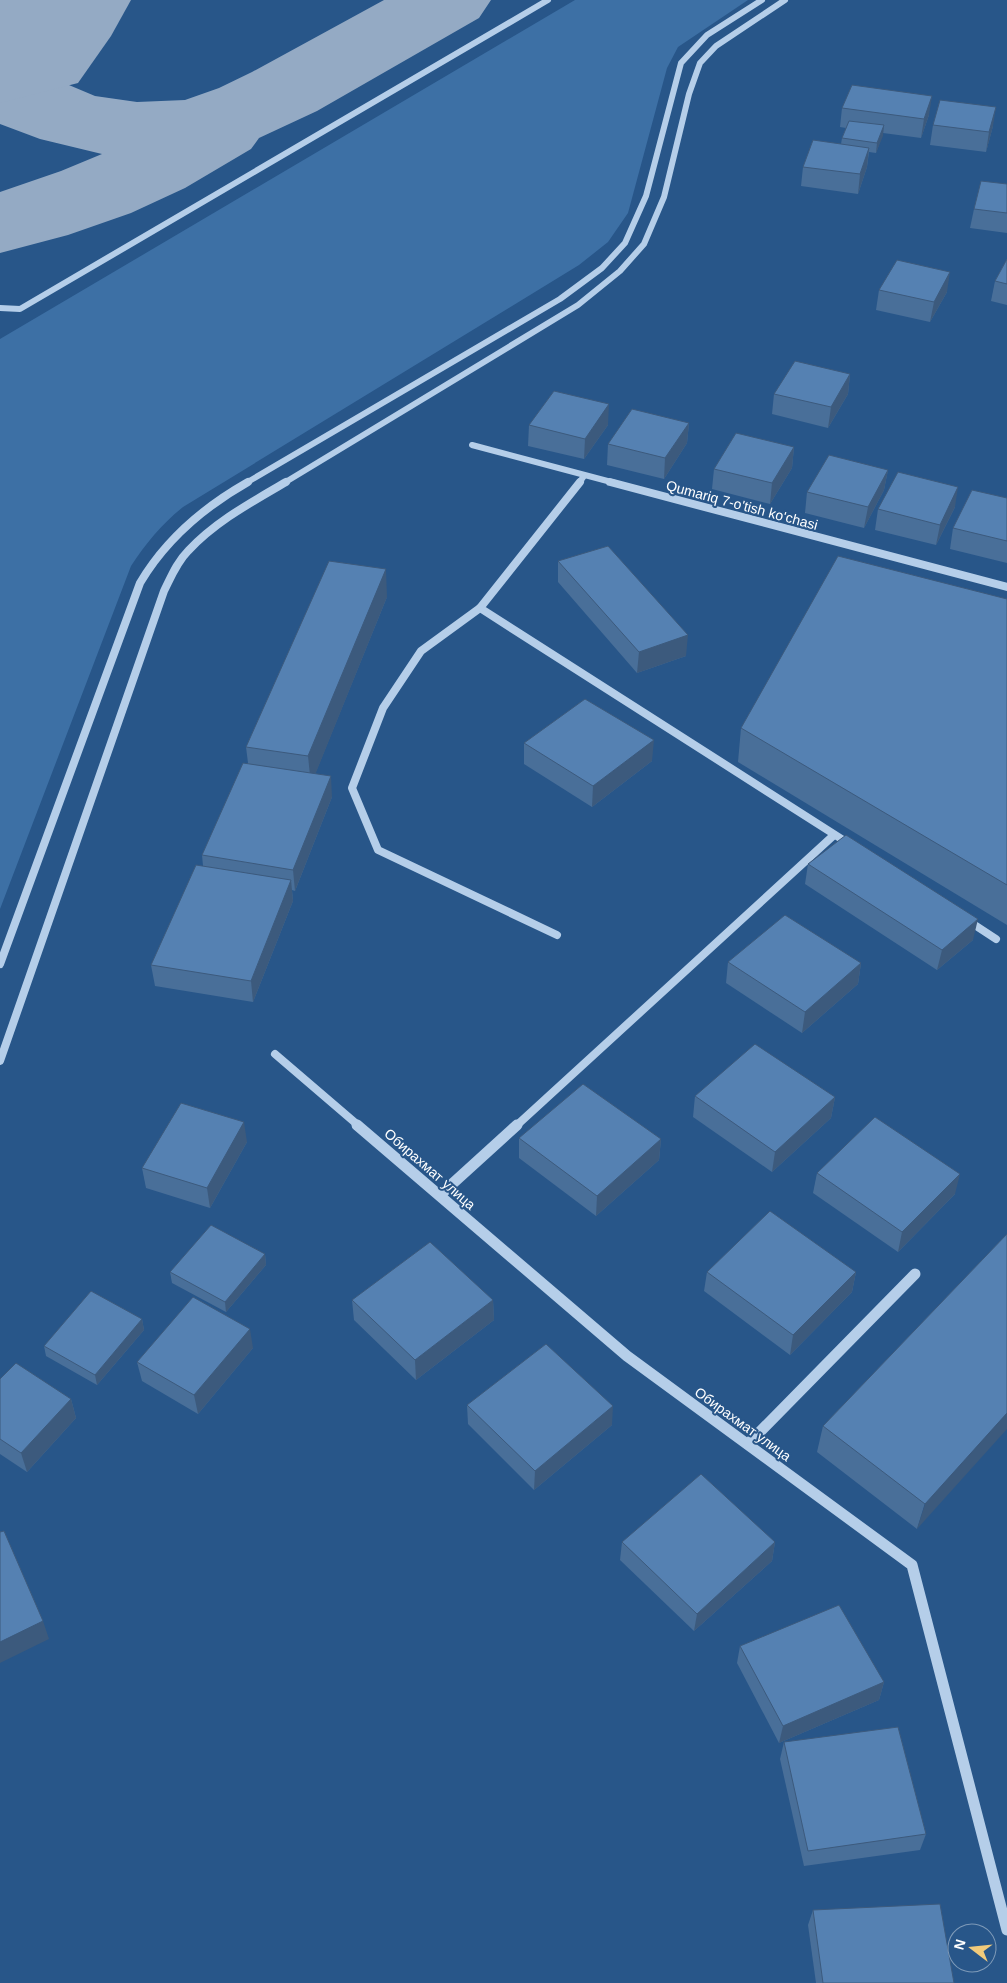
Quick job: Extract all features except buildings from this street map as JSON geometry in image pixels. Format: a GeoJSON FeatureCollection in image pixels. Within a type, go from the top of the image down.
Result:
{"type":"FeatureCollection","features":[{"type":"Feature","properties":{"kind":"street"},"geometry":{"type":"LineString","coordinates":[[0,308],[20,309],[548,0]]}},
{"type":"Feature","properties":{"kind":"street"},"geometry":{"type":"LineString","coordinates":[[0,964],[140,583],[165,544],[190,520],[237,488],[560,299],[602,268],[625,243],[646,196],[681,63],[687,53],[699,41],[762,0]]}},
{"type":"Feature","properties":{"kind":"street"},"geometry":{"type":"LineString","coordinates":[[0,1061],[164,591],[178,564],[199,539],[234,513],[527,337],[578,304],[620,270],[644,244],[664,197],[689,94],[700,63],[716,46],[785,0]]}},
{"type":"Feature","properties":{"kind":"street","name":"Qumariq 7-o'tish ko'chasi"},"geometry":{"type":"LineString","coordinates":[[472,445],[1007,587]]}},
{"type":"Feature","properties":{"kind":"street"},"geometry":{"type":"LineString","coordinates":[[557,935],[378,850],[352,788],[383,708],[421,651],[480,608],[584,476]]}},
{"type":"Feature","properties":{"kind":"street"},"geometry":{"type":"LineString","coordinates":[[480,608],[858,850]]}},
{"type":"Feature","properties":{"kind":"street"},"geometry":{"type":"LineString","coordinates":[[440,1195],[834,835]]}},
{"type":"Feature","properties":{"kind":"street"},"geometry":{"type":"LineString","coordinates":[[963,917],[996,939]]}},
{"type":"Feature","properties":{"kind":"street","name":"Обирахмат улица"},"geometry":{"type":"LineString","coordinates":[[275,1054],[627,1356],[912,1565],[1007,1930]]}},
{"type":"Feature","properties":{"kind":"lane"},"geometry":{"type":"LineString","coordinates":[[748,1444],[915,1274]]}},
{"type":"Feature","properties":{"kind":"shaded area"},"geometry":{"type":"Polygon","coordinates":[[[575,0],[748,0],[678,47],[667,68],[628,213],[608,242],[579,265],[183,507],[161,527],[131,566],[0,909],[0,339],[575,0]]]}},
{"type":"Feature","properties":{"kind":"taxiway"},"geometry":{"type":"LineString","coordinates":[[0,81],[24,100],[53,113],[73,119],[104,126],[137,130],[185,128],[218,121],[252,108],[301,83],[448,0]]}},
{"type":"Feature","properties":{"kind":"taxiway"},"geometry":{"type":"LineString","coordinates":[[0,223],[65,204],[112,186],[139,174],[218,129]]}},
{"type":"Feature","properties":{"kind":"runway"},"geometry":{"type":"LineString","coordinates":[[0,36],[23,0]]}}]}
